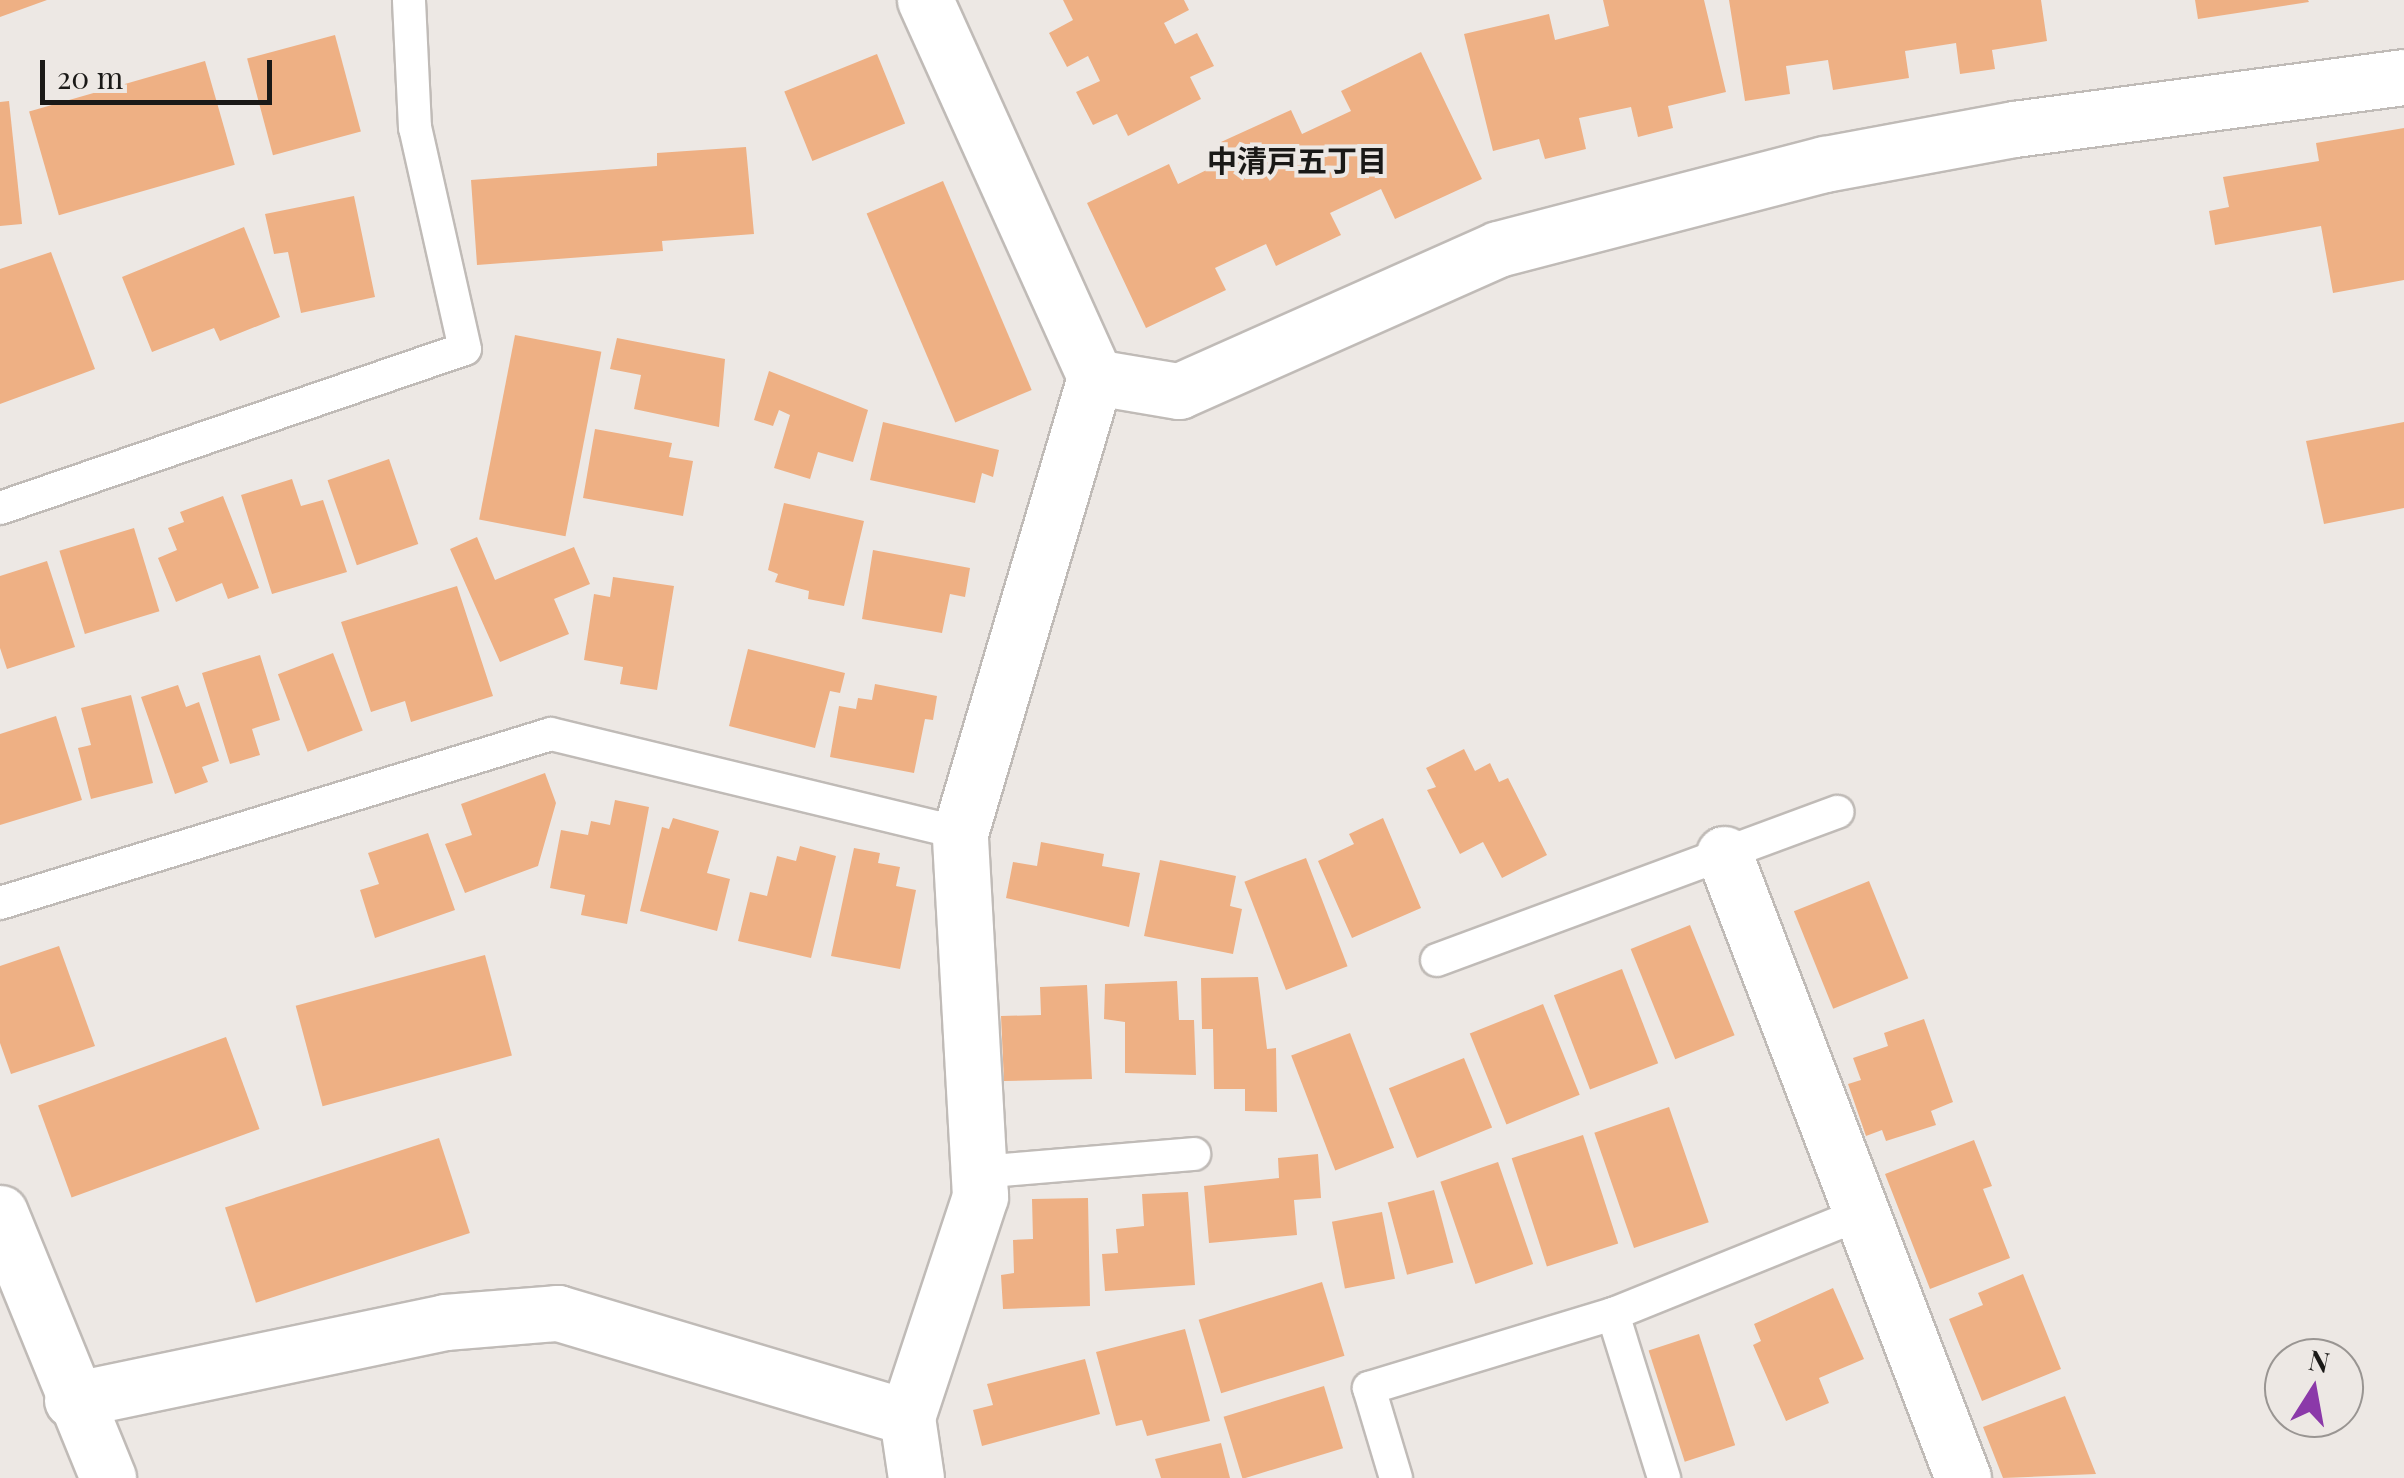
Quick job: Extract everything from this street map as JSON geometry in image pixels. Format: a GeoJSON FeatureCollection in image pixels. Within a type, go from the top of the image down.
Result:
{"type":"FeatureCollection","features":[{"type":"Feature","properties":{"kind":"street"},"geometry":{"type":"LineString","coordinates":[[916,1478],[907,1418],[980,1196],[960,833],[1094,377],[926,0]]}},
{"type":"Feature","properties":{"kind":"street"},"geometry":{"type":"LineString","coordinates":[[1094,377],[1179,391],[1498,248],[1826,164],[2014,129],[2404,77]]}},
{"type":"Feature","properties":{"kind":"street"},"geometry":{"type":"LineString","coordinates":[[1724,854],[1963,1478]]}},
{"type":"Feature","properties":{"kind":"street"},"geometry":{"type":"LineString","coordinates":[[0,1214],[72,1400],[108,1478]]}},
{"type":"Feature","properties":{"kind":"street"},"geometry":{"type":"LineString","coordinates":[[72,1400],[445,1322],[558,1313],[907,1418]]}},
{"type":"Feature","properties":{"kind":"lane"},"geometry":{"type":"LineString","coordinates":[[0,508],[465,349],[415,128],[409,0]]}},
{"type":"Feature","properties":{"kind":"lane"},"geometry":{"type":"LineString","coordinates":[[0,904],[551,734],[960,833]]}},
{"type":"Feature","properties":{"kind":"lane"},"geometry":{"type":"LineString","coordinates":[[1437,960],[1838,812]]}},
{"type":"Feature","properties":{"kind":"lane"},"geometry":{"type":"LineString","coordinates":[[980,1172],[1194,1154]]}},
{"type":"Feature","properties":{"kind":"lane"},"geometry":{"type":"LineString","coordinates":[[1396,1478],[1369,1388],[1613,1314],[1860,1214]]}},
{"type":"Feature","properties":{"kind":"lane"},"geometry":{"type":"LineString","coordinates":[[1613,1314],[1664,1478]]}},
{"type":"Feature","properties":{"kind":"building"},"geometry":{"type":"Polygon","coordinates":[[[0,0],[47,0],[0,17],[0,0]]]}},
{"type":"Feature","properties":{"kind":"building"},"geometry":{"type":"Polygon","coordinates":[[[1063,0],[1184,0],[1189,10],[1164,23],[1175,44],[1197,33],[1214,66],[1190,77],[1201,99],[1128,136],[1117,114],[1093,125],[1076,92],[1100,81],[1088,56],[1067,67],[1049,33],[1073,20],[1063,0]]]}},
{"type":"Feature","properties":{"kind":"building"},"geometry":{"type":"Polygon","coordinates":[[[1603,0],[1704,0],[1726,92],[1668,106],[1673,128],[1638,137],[1631,107],[1579,118],[1586,149],[1545,159],[1539,139],[1493,151],[1464,34],[1549,14],[1555,40],[1609,26],[1603,0]]]}},
{"type":"Feature","properties":{"kind":"building"},"geometry":{"type":"Polygon","coordinates":[[[1729,0],[2041,0],[2047,41],[1992,50],[1995,69],[1960,74],[1956,43],[1905,51],[1909,78],[1833,90],[1828,60],[1786,66],[1790,94],[1745,101],[1729,0]]]}},
{"type":"Feature","properties":{"kind":"building"},"geometry":{"type":"Polygon","coordinates":[[[2195,0],[2308,0],[2309,2],[2198,19],[2195,0]]]}},
{"type":"Feature","properties":{"kind":"building"},"geometry":{"type":"Polygon","coordinates":[[[335,35],[361,132],[273,155],[247,59],[335,35]]]}},
{"type":"Feature","properties":{"kind":"building"},"geometry":{"type":"Polygon","coordinates":[[[1421,52],[1482,179],[1395,219],[1381,189],[1330,213],[1341,235],[1276,266],[1266,244],[1215,268],[1226,290],[1146,328],[1087,203],[1169,164],[1178,184],[1229,159],[1221,142],[1291,110],[1302,134],[1351,111],[1341,91],[1421,52]]]}},
{"type":"Feature","properties":{"kind":"building"},"geometry":{"type":"Polygon","coordinates":[[[877,54],[905,124],[812,161],[784,91],[877,54]]]}},
{"type":"Feature","properties":{"kind":"building"},"geometry":{"type":"Polygon","coordinates":[[[205,61],[235,165],[59,215],[29,111],[205,61]]]}},
{"type":"Feature","properties":{"kind":"building"},"geometry":{"type":"Polygon","coordinates":[[[9,101],[22,224],[0,226],[0,102],[9,101]]]}},
{"type":"Feature","properties":{"kind":"building"},"geometry":{"type":"Polygon","coordinates":[[[2404,128],[2404,280],[2333,293],[2321,226],[2215,245],[2209,211],[2229,207],[2223,177],[2319,161],[2316,143],[2404,128]]]}},
{"type":"Feature","properties":{"kind":"building"},"geometry":{"type":"Polygon","coordinates":[[[746,147],[754,234],[662,241],[663,251],[477,265],[471,180],[657,166],[657,153],[746,147]]]}},
{"type":"Feature","properties":{"kind":"building"},"geometry":{"type":"Polygon","coordinates":[[[943,181],[1032,390],[955,422],[867,213],[943,181]]]}},
{"type":"Feature","properties":{"kind":"building"},"geometry":{"type":"Polygon","coordinates":[[[354,196],[375,297],[301,313],[288,252],[274,254],[265,214],[354,196]]]}},
{"type":"Feature","properties":{"kind":"building"},"geometry":{"type":"Polygon","coordinates":[[[244,227],[280,317],[220,341],[214,328],[152,352],[122,277],[244,227]]]}},
{"type":"Feature","properties":{"kind":"building"},"geometry":{"type":"Polygon","coordinates":[[[51,252],[95,369],[0,404],[0,269],[51,252]]]}},
{"type":"Feature","properties":{"kind":"building"},"geometry":{"type":"Polygon","coordinates":[[[515,335],[601,352],[566,536],[479,520],[515,335]]]}},
{"type":"Feature","properties":{"kind":"building"},"geometry":{"type":"Polygon","coordinates":[[[617,338],[725,359],[719,427],[634,409],[641,375],[610,369],[617,338]]]}},
{"type":"Feature","properties":{"kind":"building"},"geometry":{"type":"Polygon","coordinates":[[[769,371],[868,410],[853,462],[818,452],[810,479],[774,468],[790,415],[779,410],[773,426],[754,420],[769,371]]]}},
{"type":"Feature","properties":{"kind":"building"},"geometry":{"type":"Polygon","coordinates":[[[883,422],[999,450],[993,477],[982,473],[975,503],[870,480],[883,422]]]}},
{"type":"Feature","properties":{"kind":"building"},"geometry":{"type":"Polygon","coordinates":[[[2404,422],[2404,508],[2324,524],[2306,441],[2404,422]]]}},
{"type":"Feature","properties":{"kind":"building"},"geometry":{"type":"Polygon","coordinates":[[[595,429],[672,443],[669,457],[693,461],[683,516],[583,498],[595,429]]]}},
{"type":"Feature","properties":{"kind":"building"},"geometry":{"type":"Polygon","coordinates":[[[389,459],[418,544],[357,565],[328,480],[389,459]]]}},
{"type":"Feature","properties":{"kind":"building"},"geometry":{"type":"Polygon","coordinates":[[[292,479],[301,506],[323,500],[347,572],[272,594],[241,495],[292,479]]]}},
{"type":"Feature","properties":{"kind":"building"},"geometry":{"type":"Polygon","coordinates":[[[223,496],[259,588],[228,599],[222,583],[176,602],[158,558],[177,550],[168,528],[184,522],[180,512],[223,496]]]}},
{"type":"Feature","properties":{"kind":"building"},"geometry":{"type":"Polygon","coordinates":[[[784,503],[864,521],[844,606],[808,599],[809,591],[775,582],[778,574],[768,570],[784,503]]]}},
{"type":"Feature","properties":{"kind":"building"},"geometry":{"type":"Polygon","coordinates":[[[134,528],[159,611],[85,634],[59,551],[134,528]]]}},
{"type":"Feature","properties":{"kind":"building"},"geometry":{"type":"Polygon","coordinates":[[[477,537],[495,580],[574,547],[590,584],[554,599],[569,634],[500,662],[450,549],[477,537]]]}},
{"type":"Feature","properties":{"kind":"building"},"geometry":{"type":"Polygon","coordinates":[[[873,550],[970,568],[965,597],[950,594],[942,633],[862,619],[873,550]]]}},
{"type":"Feature","properties":{"kind":"building"},"geometry":{"type":"Polygon","coordinates":[[[47,561],[75,647],[7,669],[0,648],[0,576],[47,561]]]}},
{"type":"Feature","properties":{"kind":"building"},"geometry":{"type":"Polygon","coordinates":[[[613,577],[674,586],[657,690],[620,684],[623,667],[584,660],[594,594],[610,597],[613,577]]]}},
{"type":"Feature","properties":{"kind":"building"},"geometry":{"type":"Polygon","coordinates":[[[457,586],[493,696],[411,722],[405,701],[371,712],[341,622],[457,586]]]}},
{"type":"Feature","properties":{"kind":"building"},"geometry":{"type":"Polygon","coordinates":[[[748,649],[845,673],[840,693],[830,691],[815,748],[729,726],[748,649]]]}},
{"type":"Feature","properties":{"kind":"building"},"geometry":{"type":"Polygon","coordinates":[[[333,653],[363,730],[308,752],[278,674],[333,653]]]}},
{"type":"Feature","properties":{"kind":"building"},"geometry":{"type":"Polygon","coordinates":[[[260,655],[280,720],[252,729],[260,755],[230,764],[202,673],[260,655]]]}},
{"type":"Feature","properties":{"kind":"building"},"geometry":{"type":"Polygon","coordinates":[[[875,684],[937,696],[933,720],[925,719],[914,773],[830,757],[839,706],[856,709],[858,698],[872,700],[875,684]]]}},
{"type":"Feature","properties":{"kind":"building"},"geometry":{"type":"Polygon","coordinates":[[[178,685],[186,707],[199,702],[219,761],[202,767],[208,782],[175,794],[141,697],[178,685]]]}},
{"type":"Feature","properties":{"kind":"building"},"geometry":{"type":"Polygon","coordinates":[[[131,695],[153,783],[91,799],[78,748],[91,745],[81,708],[131,695]]]}},
{"type":"Feature","properties":{"kind":"building"},"geometry":{"type":"Polygon","coordinates":[[[56,716],[82,800],[0,825],[0,734],[56,716]]]}},
{"type":"Feature","properties":{"kind":"building"},"geometry":{"type":"Polygon","coordinates":[[[1464,749],[1475,771],[1490,763],[1499,782],[1508,778],[1547,855],[1502,878],[1483,842],[1460,854],[1427,790],[1436,787],[1426,768],[1464,749]]]}},
{"type":"Feature","properties":{"kind":"building"},"geometry":{"type":"Polygon","coordinates":[[[545,773],[556,803],[538,866],[465,893],[445,844],[472,835],[461,804],[545,773]]]}},
{"type":"Feature","properties":{"kind":"building"},"geometry":{"type":"Polygon","coordinates":[[[615,800],[649,807],[627,924],[581,915],[585,895],[550,888],[561,830],[588,835],[591,821],[610,825],[615,800]]]}},
{"type":"Feature","properties":{"kind":"building"},"geometry":{"type":"Polygon","coordinates":[[[673,818],[719,831],[707,873],[730,879],[717,931],[640,911],[662,827],[669,829],[673,818]]]}},
{"type":"Feature","properties":{"kind":"building"},"geometry":{"type":"Polygon","coordinates":[[[1383,818],[1421,908],[1352,938],[1318,861],[1354,844],[1349,834],[1383,818]]]}},
{"type":"Feature","properties":{"kind":"building"},"geometry":{"type":"Polygon","coordinates":[[[428,833],[455,910],[375,938],[360,890],[379,884],[368,853],[428,833]]]}},
{"type":"Feature","properties":{"kind":"building"},"geometry":{"type":"Polygon","coordinates":[[[1041,842],[1104,854],[1102,866],[1140,873],[1129,927],[1006,898],[1013,862],[1037,866],[1041,842]]]}},
{"type":"Feature","properties":{"kind":"building"},"geometry":{"type":"Polygon","coordinates":[[[800,846],[836,856],[811,958],[738,941],[750,892],[767,896],[777,856],[796,861],[800,846]]]}},
{"type":"Feature","properties":{"kind":"building"},"geometry":{"type":"Polygon","coordinates":[[[854,848],[880,853],[878,863],[900,867],[896,886],[916,890],[900,969],[831,956],[854,848]]]}},
{"type":"Feature","properties":{"kind":"building"},"geometry":{"type":"Polygon","coordinates":[[[1306,858],[1348,966],[1286,990],[1244,882],[1306,858]]]}},
{"type":"Feature","properties":{"kind":"building"},"geometry":{"type":"Polygon","coordinates":[[[1160,860],[1236,876],[1230,906],[1242,909],[1233,954],[1144,936],[1160,860]]]}},
{"type":"Feature","properties":{"kind":"building"},"geometry":{"type":"Polygon","coordinates":[[[1869,881],[1908,978],[1833,1009],[1794,911],[1869,881]]]}},
{"type":"Feature","properties":{"kind":"building"},"geometry":{"type":"Polygon","coordinates":[[[1690,925],[1735,1035],[1675,1059],[1631,949],[1690,925]]]}},
{"type":"Feature","properties":{"kind":"building"},"geometry":{"type":"Polygon","coordinates":[[[59,946],[95,1046],[11,1074],[0,1043],[0,966],[59,946]]]}},
{"type":"Feature","properties":{"kind":"building"},"geometry":{"type":"Polygon","coordinates":[[[485,955],[512,1055],[323,1106],[296,1006],[485,955]]]}},
{"type":"Feature","properties":{"kind":"building"},"geometry":{"type":"Polygon","coordinates":[[[1622,969],[1658,1063],[1590,1089],[1554,995],[1622,969]]]}},
{"type":"Feature","properties":{"kind":"building"},"geometry":{"type":"Polygon","coordinates":[[[1258,977],[1267,1049],[1276,1048],[1277,1112],[1245,1111],[1245,1089],[1214,1089],[1213,1029],[1202,1029],[1201,978],[1258,977]]]}},
{"type":"Feature","properties":{"kind":"building"},"geometry":{"type":"Polygon","coordinates":[[[1177,981],[1179,1020],[1194,1020],[1196,1075],[1125,1073],[1125,1022],[1104,1019],[1105,984],[1177,981]]]}},
{"type":"Feature","properties":{"kind":"building"},"geometry":{"type":"Polygon","coordinates":[[[1087,985],[1092,1079],[1004,1081],[1001,1016],[1041,1015],[1040,987],[1087,985]]]}},
{"type":"Feature","properties":{"kind":"building"},"geometry":{"type":"Polygon","coordinates":[[[1543,1004],[1580,1095],[1506,1124],[1470,1034],[1543,1004]]]}},
{"type":"Feature","properties":{"kind":"building"},"geometry":{"type":"Polygon","coordinates":[[[1924,1019],[1953,1102],[1931,1111],[1936,1125],[1886,1141],[1882,1130],[1866,1136],[1848,1084],[1861,1080],[1853,1058],[1888,1046],[1884,1033],[1924,1019]]]}},
{"type":"Feature","properties":{"kind":"building"},"geometry":{"type":"Polygon","coordinates":[[[1350,1033],[1394,1148],[1335,1170],[1291,1056],[1350,1033]]]}},
{"type":"Feature","properties":{"kind":"building"},"geometry":{"type":"Polygon","coordinates":[[[226,1037],[260,1129],[72,1197],[38,1105],[226,1037]]]}},
{"type":"Feature","properties":{"kind":"building"},"geometry":{"type":"Polygon","coordinates":[[[1464,1058],[1492,1128],[1417,1158],[1389,1088],[1464,1058]]]}},
{"type":"Feature","properties":{"kind":"building"},"geometry":{"type":"Polygon","coordinates":[[[1669,1107],[1709,1222],[1634,1248],[1594,1133],[1669,1107]]]}},
{"type":"Feature","properties":{"kind":"building"},"geometry":{"type":"Polygon","coordinates":[[[1583,1135],[1618,1243],[1547,1267],[1512,1158],[1583,1135]]]}},
{"type":"Feature","properties":{"kind":"building"},"geometry":{"type":"Polygon","coordinates":[[[439,1138],[470,1233],[256,1303],[225,1208],[439,1138]]]}},
{"type":"Feature","properties":{"kind":"building"},"geometry":{"type":"Polygon","coordinates":[[[1974,1140],[1992,1186],[1983,1189],[2010,1258],[1930,1289],[1885,1174],[1974,1140]]]}},
{"type":"Feature","properties":{"kind":"building"},"geometry":{"type":"Polygon","coordinates":[[[1318,1154],[1321,1198],[1294,1200],[1297,1235],[1209,1243],[1204,1186],[1279,1178],[1278,1158],[1318,1154]]]}},
{"type":"Feature","properties":{"kind":"building"},"geometry":{"type":"Polygon","coordinates":[[[1498,1162],[1533,1264],[1475,1284],[1440,1182],[1498,1162]]]}},
{"type":"Feature","properties":{"kind":"building"},"geometry":{"type":"Polygon","coordinates":[[[1434,1190],[1453,1262],[1407,1275],[1388,1202],[1434,1190]]]}},
{"type":"Feature","properties":{"kind":"building"},"geometry":{"type":"Polygon","coordinates":[[[1188,1192],[1195,1285],[1105,1291],[1102,1254],[1118,1253],[1116,1229],[1144,1226],[1142,1194],[1188,1192]]]}},
{"type":"Feature","properties":{"kind":"building"},"geometry":{"type":"Polygon","coordinates":[[[1088,1198],[1090,1306],[1003,1309],[1001,1275],[1014,1273],[1013,1240],[1033,1239],[1032,1199],[1088,1198]]]}},
{"type":"Feature","properties":{"kind":"building"},"geometry":{"type":"Polygon","coordinates":[[[1382,1212],[1395,1279],[1345,1288],[1332,1222],[1382,1212]]]}},
{"type":"Feature","properties":{"kind":"building"},"geometry":{"type":"Polygon","coordinates":[[[2023,1274],[2061,1369],[1982,1401],[1949,1319],[1983,1305],[1978,1293],[2023,1274]]]}},
{"type":"Feature","properties":{"kind":"building"},"geometry":{"type":"Polygon","coordinates":[[[1322,1282],[1345,1356],[1221,1393],[1199,1320],[1322,1282]]]}},
{"type":"Feature","properties":{"kind":"building"},"geometry":{"type":"Polygon","coordinates":[[[1833,1288],[1864,1359],[1819,1378],[1829,1403],[1786,1421],[1753,1345],[1761,1341],[1754,1324],[1833,1288]]]}},
{"type":"Feature","properties":{"kind":"building"},"geometry":{"type":"Polygon","coordinates":[[[1185,1329],[1210,1421],[1147,1436],[1142,1420],[1116,1426],[1096,1352],[1185,1329]]]}},
{"type":"Feature","properties":{"kind":"building"},"geometry":{"type":"Polygon","coordinates":[[[1699,1334],[1735,1445],[1685,1462],[1649,1350],[1699,1334]]]}},
{"type":"Feature","properties":{"kind":"building"},"geometry":{"type":"Polygon","coordinates":[[[1085,1359],[1100,1414],[982,1446],[973,1410],[993,1405],[987,1384],[1085,1359]]]}},
{"type":"Feature","properties":{"kind":"building"},"geometry":{"type":"Polygon","coordinates":[[[1324,1386],[1343,1448],[1242,1478],[1224,1417],[1324,1386]]]}},
{"type":"Feature","properties":{"kind":"building"},"geometry":{"type":"Polygon","coordinates":[[[2065,1396],[2096,1474],[2003,1478],[1983,1427],[2065,1396]]]}},
{"type":"Feature","properties":{"kind":"building"},"geometry":{"type":"Polygon","coordinates":[[[1221,1443],[1230,1478],[1161,1478],[1155,1459],[1221,1443]]]}},
{"type":"Feature","properties":{"kind":"district","name":"中清戸五丁目"},"geometry":{"type":"Point","coordinates":[1297,160]}}]}
